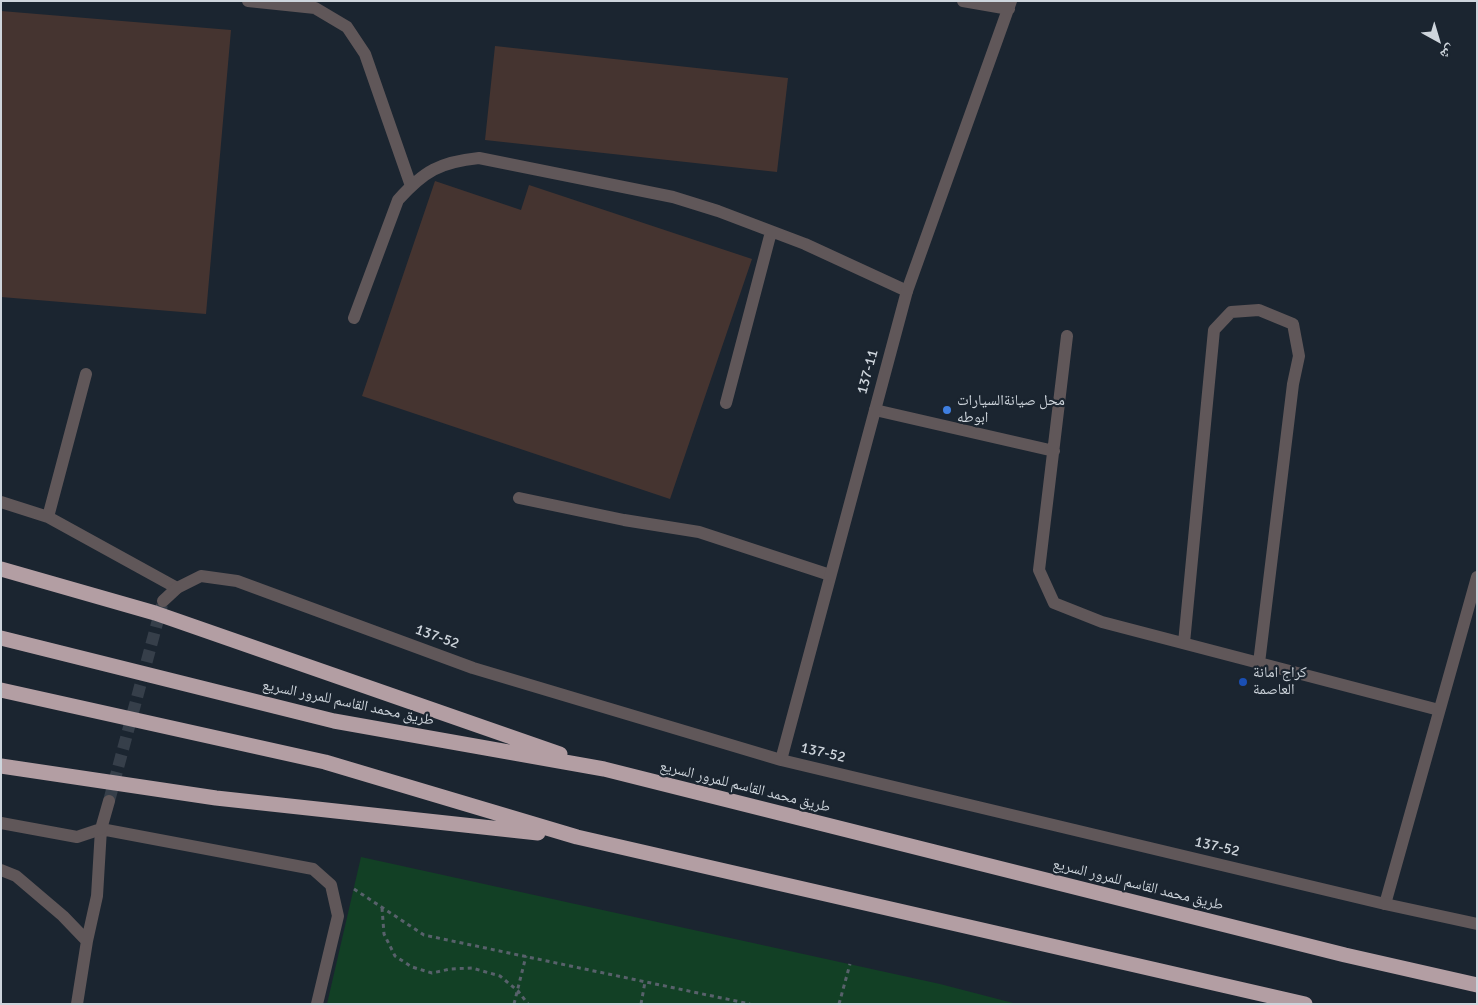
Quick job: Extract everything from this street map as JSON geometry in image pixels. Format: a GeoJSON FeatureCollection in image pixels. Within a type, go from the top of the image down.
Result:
{"type":"FeatureCollection","features":[{"type":"Feature","properties":{"kind":"highway"},"geometry":{"type":"LineString","coordinates":[[1,569],[155,613],[604,769]]}},
{"type":"Feature","properties":{"kind":"highway","name":"طريق محمد القاسم للمرور السريع"},"geometry":{"type":"LineString","coordinates":[[1,638],[334,721],[604,769],[1335,953],[1477,985]]}},
{"type":"Feature","properties":{"kind":"highway"},"geometry":{"type":"LineString","coordinates":[[1,690],[325,762],[577,837],[1305,1004]]}},
{"type":"Feature","properties":{"kind":"highway"},"geometry":{"type":"LineString","coordinates":[[1,766],[216,798],[577,837]]}},
{"type":"Feature","properties":{"kind":"street"},"geometry":{"type":"LineString","coordinates":[[248,1],[315,8],[347,27],[365,54],[411,186]]}},
{"type":"Feature","properties":{"kind":"street"},"geometry":{"type":"LineString","coordinates":[[963,1],[1010,5]]}},
{"type":"Feature","properties":{"kind":"street","name":"137-11"},"geometry":{"type":"LineString","coordinates":[[781,760],[907,291],[1010,5]]}},
{"type":"Feature","properties":{"kind":"street"},"geometry":{"type":"LineString","coordinates":[[354,318],[398,200],[427,172],[447,163],[479,158],[673,197],[718,211],[805,244],[907,291]]}},
{"type":"Feature","properties":{"kind":"street"},"geometry":{"type":"LineString","coordinates":[[726,403],[771,232]]}},
{"type":"Feature","properties":{"kind":"street"},"geometry":{"type":"LineString","coordinates":[[1184,643],[1214,330],[1231,312],[1259,310],[1293,324],[1299,356],[1292,393],[1259,663]]}},
{"type":"Feature","properties":{"kind":"street"},"geometry":{"type":"LineString","coordinates":[[1067,336],[1039,570],[1054,603],[1102,622],[1439,710]]}},
{"type":"Feature","properties":{"kind":"street"},"geometry":{"type":"LineString","coordinates":[[48,517],[86,374]]}},
{"type":"Feature","properties":{"kind":"street"},"geometry":{"type":"LineString","coordinates":[[875,410],[1054,452]]}},
{"type":"Feature","properties":{"kind":"street"},"geometry":{"type":"LineString","coordinates":[[519,498],[624,520],[699,532],[830,575]]}},
{"type":"Feature","properties":{"kind":"street"},"geometry":{"type":"LineString","coordinates":[[1,502],[48,517],[176,588]]}},
{"type":"Feature","properties":{"kind":"street","name":"137-52"},"geometry":{"type":"LineString","coordinates":[[163,601],[176,588],[201,576],[237,581],[473,668],[781,760],[1385,904],[1477,924]]}},
{"type":"Feature","properties":{"kind":"street"},"geometry":{"type":"LineString","coordinates":[[1385,904],[1477,577]]}},
{"type":"Feature","properties":{"kind":"street"},"geometry":{"type":"LineString","coordinates":[[77,1004],[87,941],[97,896],[101,829],[109,801]]}},
{"type":"Feature","properties":{"kind":"street"},"geometry":{"type":"LineString","coordinates":[[1,823],[77,837],[101,829],[313,869],[331,885],[338,916],[317,1004]]}},
{"type":"Feature","properties":{"kind":"street"},"geometry":{"type":"LineString","coordinates":[[1,870],[16,876],[63,916],[87,941]]}},
{"type":"Feature","properties":{"kind":"path"},"geometry":{"type":"LineString","coordinates":[[354,889],[424,935],[750,1004]]}},
{"type":"Feature","properties":{"kind":"path"},"geometry":{"type":"LineString","coordinates":[[382,908],[384,934],[395,956],[412,967],[432,973],[450,969],[472,968],[500,976],[518,991],[528,1004]]}},
{"type":"Feature","properties":{"kind":"path"},"geometry":{"type":"LineString","coordinates":[[514,1004],[526,956]]}},
{"type":"Feature","properties":{"kind":"path"},"geometry":{"type":"LineString","coordinates":[[838,1004],[850,964]]}},
{"type":"Feature","properties":{"kind":"path"},"geometry":{"type":"LineString","coordinates":[[641,1004],[645,982]]}},
{"type":"Feature","properties":{"kind":"green space"},"geometry":{"type":"Polygon","coordinates":[[[361,857],[940,984],[1017,1004],[327,1004],[361,857]]]}},
{"type":"Feature","properties":{"kind":"building"},"geometry":{"type":"Polygon","coordinates":[[[1,11],[231,30],[206,314],[1,297],[1,11]]]}},
{"type":"Feature","properties":{"kind":"building"},"geometry":{"type":"Polygon","coordinates":[[[495,46],[788,78],[777,172],[485,140],[495,46]]]}},
{"type":"Feature","properties":{"kind":"building"},"geometry":{"type":"Polygon","coordinates":[[[435,181],[521,210],[529,185],[752,259],[670,499],[362,396],[435,181]]]}},
{"type":"Feature","properties":{"kind":"tunnel"},"geometry":{"type":"LineString","coordinates":[[109,801],[162,605]]}},
{"type":"Feature","properties":{"kind":"place","name":"محل صيانةالسيارات ابوطه"},"geometry":{"type":"Point","coordinates":[947,410]}},
{"type":"Feature","properties":{"kind":"place","name":"كراج امانة العاصمة"},"geometry":{"type":"Point","coordinates":[1243,682]}}]}
